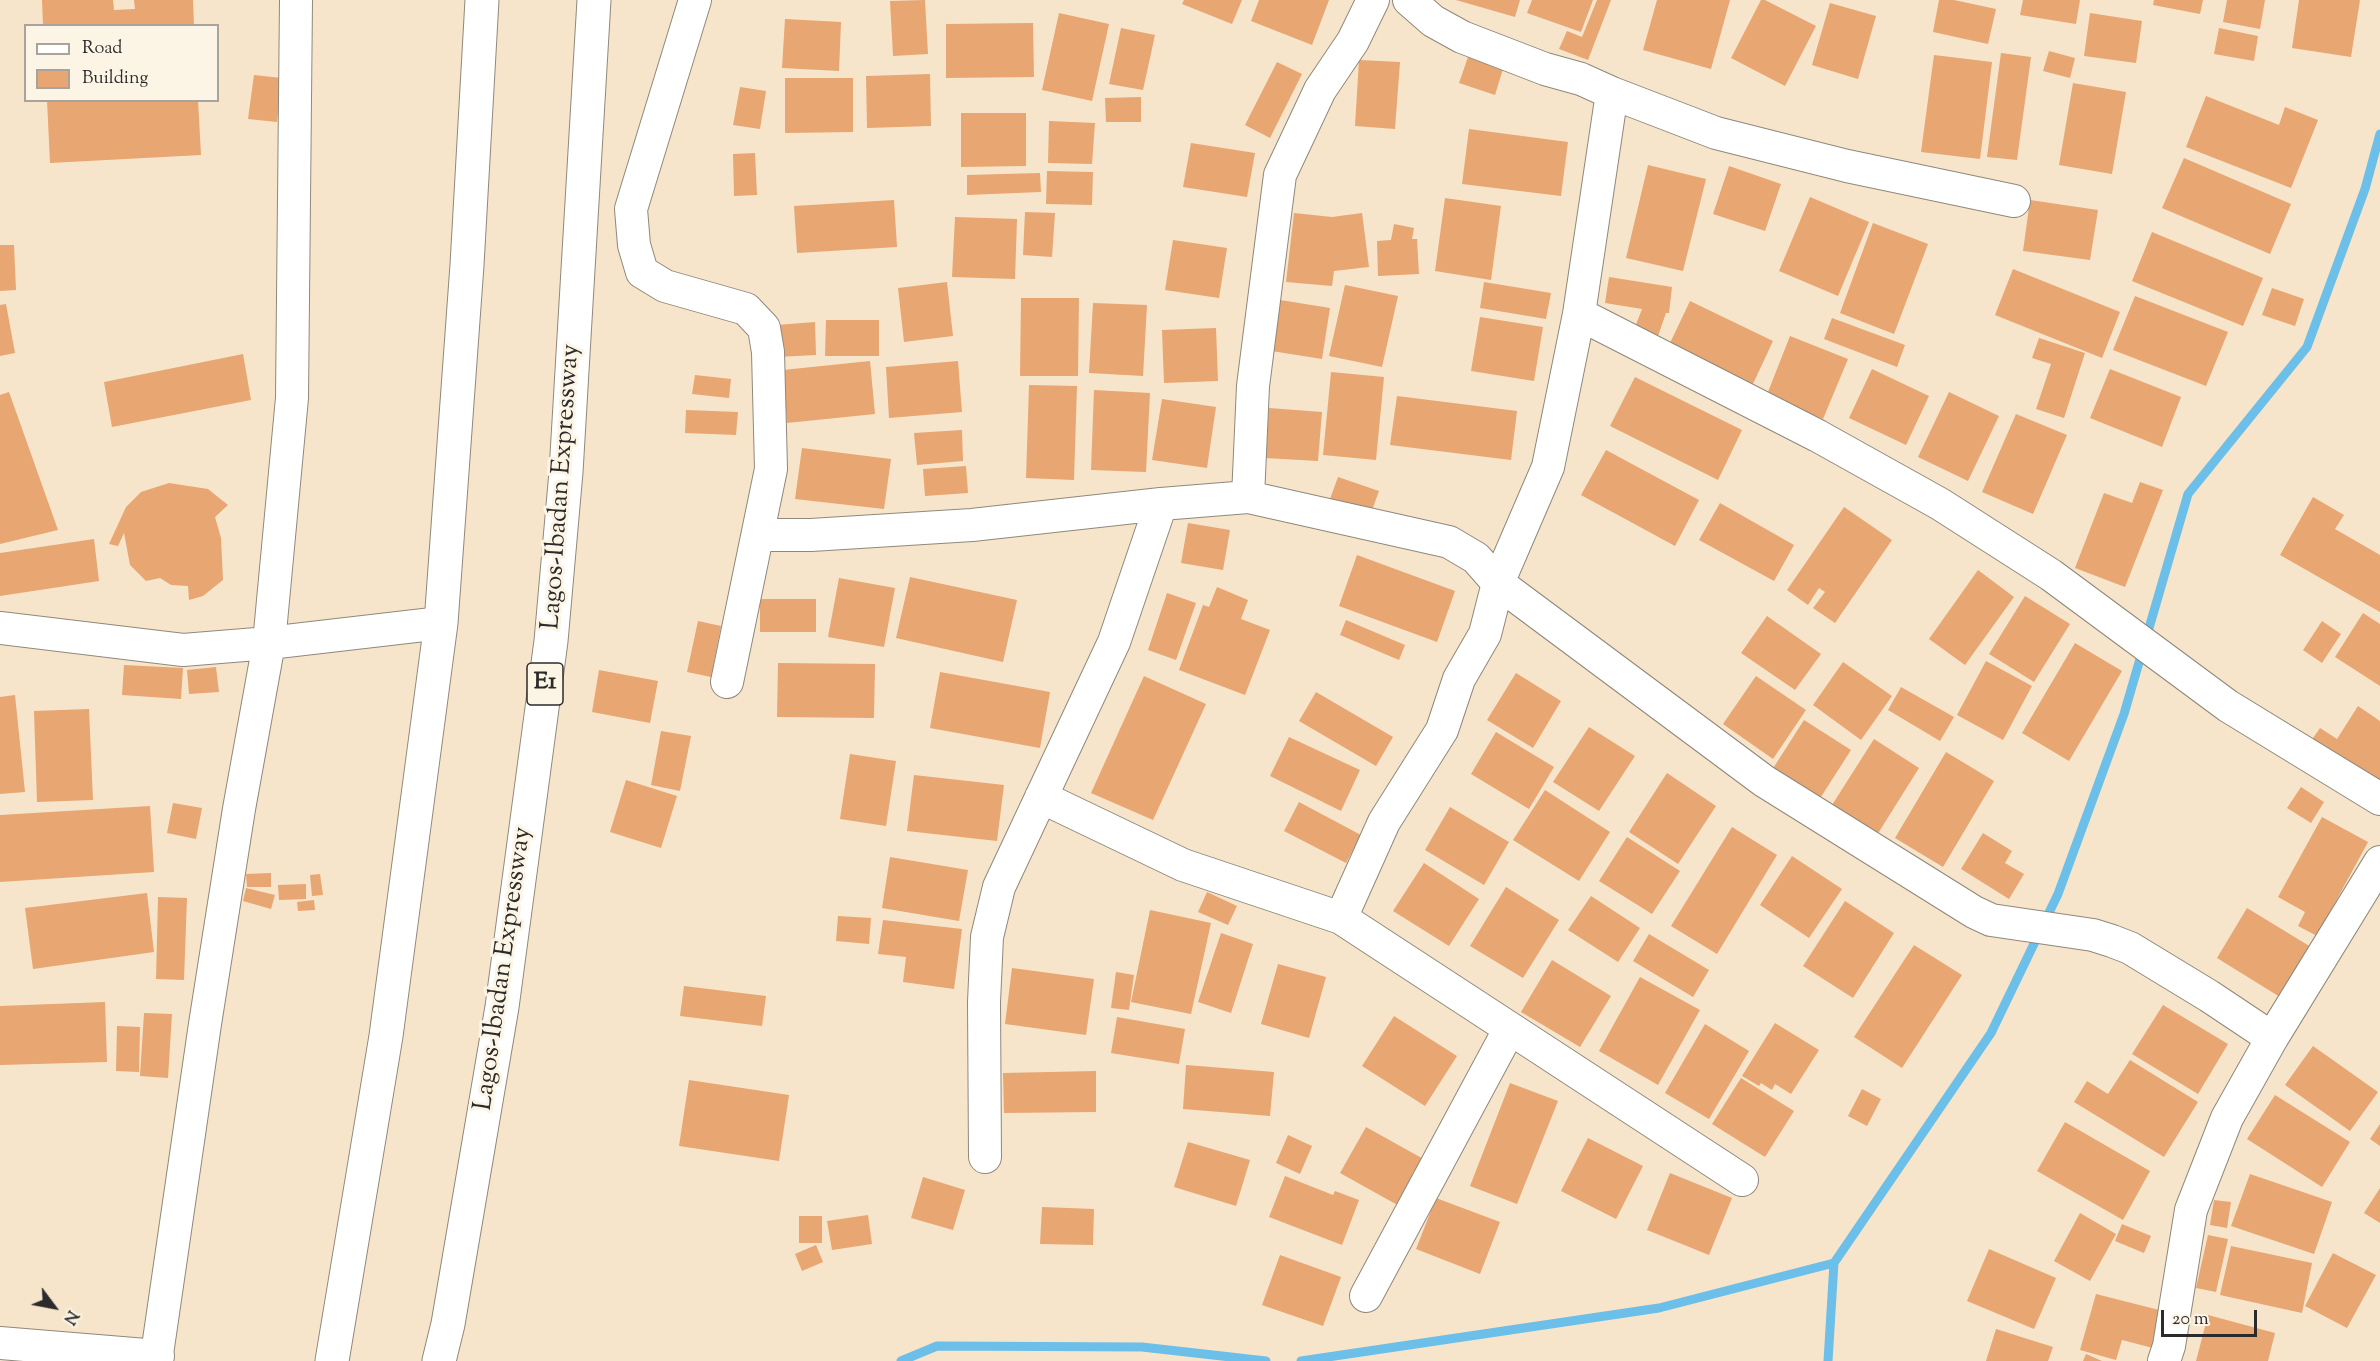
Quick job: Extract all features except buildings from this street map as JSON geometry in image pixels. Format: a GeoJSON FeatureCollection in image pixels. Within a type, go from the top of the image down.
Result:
{"type":"FeatureCollection","features":[{"type":"Feature","properties":{"kind":"highway"},"geometry":{"type":"LineString","coordinates":[[332,1361],[386,1036],[441,623],[466,277],[482,0]]}},
{"type":"Feature","properties":{"kind":"highway","name":"Lagos-Ibadan Expressway"},"geometry":{"type":"LineString","coordinates":[[439,1361],[450,1312],[502,1007],[551,641],[566,472],[594,0]]}},
{"type":"Feature","properties":{"kind":"street"},"geometry":{"type":"LineString","coordinates":[[0,1343],[157,1358],[205,1024],[268,643],[292,398],[296,0]]}},
{"type":"Feature","properties":{"kind":"street"},"geometry":{"type":"LineString","coordinates":[[696,0],[664,96],[631,209],[634,245],[642,272],[665,286],[746,309],[764,328],[768,352],[771,470],[727,682]]}},
{"type":"Feature","properties":{"kind":"street"},"geometry":{"type":"LineString","coordinates":[[1248,497],[1253,386],[1280,175],[1320,90],[1353,41],[1373,0]]}},
{"type":"Feature","properties":{"kind":"street"},"geometry":{"type":"LineString","coordinates":[[1409,0],[1433,21],[1462,38],[1545,69],[1581,79],[1716,133],[1847,166],[2014,201]]}},
{"type":"Feature","properties":{"kind":"street"},"geometry":{"type":"LineString","coordinates":[[1341,918],[1384,822],[1442,730],[1459,679],[1485,633],[1498,584],[1548,467],[1579,314],[1612,93]]}},
{"type":"Feature","properties":{"kind":"street"},"geometry":{"type":"LineString","coordinates":[[1579,314],[1818,436],[1940,504],[2051,575],[2228,706],[2380,799]]}},
{"type":"Feature","properties":{"kind":"street"},"geometry":{"type":"LineString","coordinates":[[758,535],[811,536],[972,525],[1161,504],[1248,497],[1449,542],[1476,558],[1498,584],[1764,781],[1974,912],[1991,920],[2093,935],[2130,948],[2272,1038]]}},
{"type":"Feature","properties":{"kind":"street"},"geometry":{"type":"LineString","coordinates":[[985,1157],[984,1002],[987,937],[999,887],[1114,642],[1161,504]]}},
{"type":"Feature","properties":{"kind":"street"},"geometry":{"type":"LineString","coordinates":[[0,628],[183,650],[268,643],[441,623]]}},
{"type":"Feature","properties":{"kind":"street"},"geometry":{"type":"LineString","coordinates":[[1041,797],[1183,866],[1341,918],[1509,1030],[1742,1180]]}},
{"type":"Feature","properties":{"kind":"street"},"geometry":{"type":"LineString","coordinates":[[2164,1361],[2169,1346],[2191,1210],[2227,1118],[2272,1038],[2380,862]]}},
{"type":"Feature","properties":{"kind":"street"},"geometry":{"type":"LineString","coordinates":[[1366,1296],[1509,1030]]}},
{"type":"Feature","properties":{"kind":"waterway"},"geometry":{"type":"LineString","coordinates":[[1828,1361],[1834,1263],[1991,1033],[2058,894],[2124,714],[2188,494],[2307,347],[2365,189],[2380,134]]}},
{"type":"Feature","properties":{"kind":"waterway"},"geometry":{"type":"LineString","coordinates":[[1301,1361],[1659,1308],[1834,1263]]}},
{"type":"Feature","properties":{"kind":"waterway"},"geometry":{"type":"LineString","coordinates":[[901,1361],[937,1346],[1142,1347],[1266,1361]]}}]}
